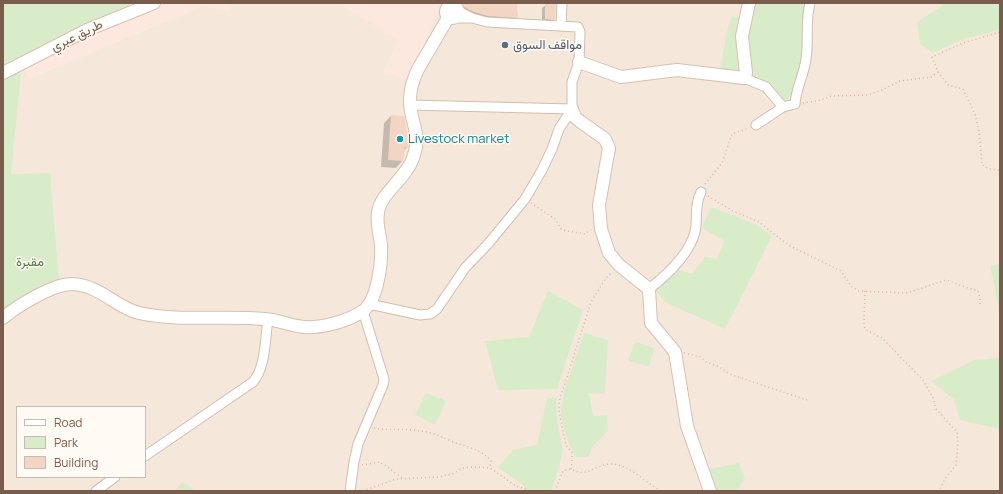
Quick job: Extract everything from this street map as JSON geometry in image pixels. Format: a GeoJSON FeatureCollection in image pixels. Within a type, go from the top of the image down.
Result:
{"type":"FeatureCollection","features":[{"type":"Feature","properties":{"kind":"street","name":"طريق عبري"},"geometry":{"type":"LineString","coordinates":[[3,73],[87,30],[154,3]]}},
{"type":"Feature","properties":{"kind":"street"},"geometry":{"type":"LineString","coordinates":[[561,25],[562,3]]}},
{"type":"Feature","properties":{"kind":"street"},"geometry":{"type":"LineString","coordinates":[[744,78],[746,73],[742,36],[749,3]]}},
{"type":"Feature","properties":{"kind":"street"},"geometry":{"type":"LineString","coordinates":[[756,125],[783,107],[796,104],[796,92],[806,60],[807,14],[810,3]]}},
{"type":"Feature","properties":{"kind":"street"},"geometry":{"type":"LineString","coordinates":[[350,491],[358,444],[383,385],[384,379],[366,308],[375,291],[380,259],[381,245],[377,215],[378,208],[384,197],[409,169],[416,150],[417,132],[410,105],[414,78],[450,11],[472,18],[496,23],[576,26],[580,29],[579,62],[572,82],[572,109],[575,116],[581,122],[605,139],[609,148],[599,205],[601,229],[609,253],[619,265],[649,290],[651,323],[675,352],[680,392],[687,426],[710,491]]}},
{"type":"Feature","properties":{"kind":"street"},"geometry":{"type":"LineString","coordinates":[[579,62],[621,77],[677,70],[744,78],[766,87],[783,107]]}},
{"type":"Feature","properties":{"kind":"street"},"geometry":{"type":"LineString","coordinates":[[410,105],[572,109]]}},
{"type":"Feature","properties":{"kind":"street"},"geometry":{"type":"LineString","coordinates":[[3,317],[46,291],[59,286],[71,284],[93,288],[130,309],[143,313],[182,318],[268,319],[301,327],[313,327],[338,322],[366,308],[420,315],[430,314],[440,306],[465,268],[488,244],[524,199],[542,170],[559,129],[572,109]]}},
{"type":"Feature","properties":{"kind":"street"},"geometry":{"type":"LineString","coordinates":[[649,290],[676,264],[689,245],[695,231],[696,204],[700,192]]}},
{"type":"Feature","properties":{"kind":"street"},"geometry":{"type":"LineString","coordinates":[[146,455],[253,382],[259,375],[262,367],[268,319]]}},
{"type":"Feature","properties":{"kind":"street"},"geometry":{"type":"LineString","coordinates":[[96,491],[114,478]]}},
{"type":"Feature","properties":{"kind":"path"},"geometry":{"type":"LineString","coordinates":[[1000,32],[963,43],[932,58],[938,72],[948,85],[963,89],[974,109],[979,132],[982,165],[989,169],[1000,170]]}},
{"type":"Feature","properties":{"kind":"path"},"geometry":{"type":"LineString","coordinates":[[796,104],[817,101],[832,96],[868,95],[900,81],[931,76],[938,72]]}},
{"type":"Feature","properties":{"kind":"path"},"geometry":{"type":"LineString","coordinates":[[756,125],[732,134],[722,163],[700,192],[733,211],[759,222],[792,247],[842,271],[852,287],[859,291],[907,293],[946,280],[978,291],[980,305]]}},
{"type":"Feature","properties":{"kind":"path"},"geometry":{"type":"LineString","coordinates":[[524,199],[555,219],[562,230],[585,234],[590,230],[601,229]]}},
{"type":"Feature","properties":{"kind":"path"},"geometry":{"type":"LineString","coordinates":[[571,469],[572,453],[566,445],[559,412],[559,402],[591,302],[606,278],[619,265]]}},
{"type":"Feature","properties":{"kind":"path"},"geometry":{"type":"LineString","coordinates":[[865,291],[865,329],[882,338],[922,380],[934,400],[936,409],[957,432],[958,444],[956,465],[945,479],[939,491]]}},
{"type":"Feature","properties":{"kind":"path"},"geometry":{"type":"LineString","coordinates":[[675,352],[697,355],[706,362],[732,375],[807,400]]}},
{"type":"Feature","properties":{"kind":"path"},"geometry":{"type":"LineString","coordinates":[[366,426],[381,429],[421,431],[436,434],[478,450],[486,455],[491,461],[490,468]]}},
{"type":"Feature","properties":{"kind":"path"},"geometry":{"type":"LineString","coordinates":[[353,467],[380,462],[404,479]]}},
{"type":"Feature","properties":{"kind":"path"},"geometry":{"type":"LineString","coordinates":[[555,491],[563,471],[571,469],[583,474],[594,468],[612,464],[630,470],[661,491]]}},
{"type":"Feature","properties":{"kind":"path"},"geometry":{"type":"LineString","coordinates":[[363,491],[396,479],[438,477],[452,474],[463,468],[475,467],[490,468],[516,486],[525,489],[524,491]]}},
{"type":"Feature","properties":{"kind":"shaded area"},"geometry":{"type":"Polygon","coordinates":[[[3,3],[1000,3],[1000,491],[3,491],[3,3]]]}},
{"type":"Feature","properties":{"kind":"shaded area"},"geometry":{"type":"Polygon","coordinates":[[[134,3],[233,3],[228,11],[204,6],[29,79],[21,61],[133,5],[134,3]]]}},
{"type":"Feature","properties":{"kind":"shaded area"},"geometry":{"type":"Polygon","coordinates":[[[339,3],[441,3],[409,81],[383,72],[398,40],[339,3]]]}},
{"type":"Feature","properties":{"kind":"green space"},"geometry":{"type":"Polygon","coordinates":[[[3,3],[130,3],[129,7],[69,33],[3,65],[3,3]]]}},
{"type":"Feature","properties":{"kind":"green space"},"geometry":{"type":"Polygon","coordinates":[[[752,3],[807,3],[806,38],[803,59],[792,94],[786,101],[781,100],[750,76],[747,26],[752,3]]]}},
{"type":"Feature","properties":{"kind":"green space"},"geometry":{"type":"Polygon","coordinates":[[[942,3],[1000,3],[1000,29],[978,36],[965,38],[933,53],[920,44],[917,22],[942,6],[942,3]]]}},
{"type":"Feature","properties":{"kind":"green space"},"geometry":{"type":"Polygon","coordinates":[[[732,16],[742,19],[740,73],[720,69],[727,31],[732,16]]]}},
{"type":"Feature","properties":{"kind":"green space","name":"مقبرة"},"geometry":{"type":"Polygon","coordinates":[[[21,73],[11,174],[50,173],[59,281],[46,286],[3,309],[3,78],[21,73]]]}},
{"type":"Feature","properties":{"kind":"green space"},"geometry":{"type":"Polygon","coordinates":[[[711,207],[755,224],[772,236],[725,329],[665,302],[655,290],[679,270],[692,274],[705,257],[717,259],[724,241],[702,228],[711,207]]]}},
{"type":"Feature","properties":{"kind":"green space"},"geometry":{"type":"Polygon","coordinates":[[[1000,264],[1000,312],[990,266],[1000,264]]]}},
{"type":"Feature","properties":{"kind":"green space"},"geometry":{"type":"Polygon","coordinates":[[[548,291],[583,310],[557,389],[498,390],[485,341],[529,337],[548,291]]]}},
{"type":"Feature","properties":{"kind":"green space"},"geometry":{"type":"Polygon","coordinates":[[[584,333],[608,340],[605,394],[589,393],[593,416],[607,415],[608,431],[593,446],[588,457],[575,457],[564,430],[561,413],[566,384],[584,333]]]}},
{"type":"Feature","properties":{"kind":"green space"},"geometry":{"type":"Polygon","coordinates":[[[635,342],[654,348],[649,367],[628,360],[635,342]]]}},
{"type":"Feature","properties":{"kind":"green space"},"geometry":{"type":"Polygon","coordinates":[[[1000,358],[1000,429],[960,420],[954,400],[931,381],[975,360],[1000,358]]]}},
{"type":"Feature","properties":{"kind":"green space"},"geometry":{"type":"Polygon","coordinates":[[[426,393],[446,401],[435,425],[415,415],[426,393]]]}},
{"type":"Feature","properties":{"kind":"green space"},"geometry":{"type":"Polygon","coordinates":[[[547,398],[557,398],[557,421],[563,450],[551,491],[527,491],[522,484],[498,468],[513,450],[537,445],[547,398]]]}},
{"type":"Feature","properties":{"kind":"green space"},"geometry":{"type":"Polygon","coordinates":[[[739,463],[745,479],[736,491],[717,491],[709,469],[739,463]]]}},
{"type":"Feature","properties":{"kind":"green space"},"geometry":{"type":"Polygon","coordinates":[[[182,482],[197,491],[175,491],[182,482]]]}},
{"type":"Feature","properties":{"kind":"building"},"geometry":{"type":"Polygon","coordinates":[[[462,3],[517,3],[518,18],[488,16],[474,12],[462,6],[462,3]]]}},
{"type":"Feature","properties":{"kind":"building"},"geometry":{"type":"Polygon","coordinates":[[[545,4],[556,4],[555,20],[545,19],[545,4]]]}},
{"type":"Feature","properties":{"kind":"building","name":"Livestock market"},"geometry":{"type":"Polygon","coordinates":[[[391,115],[404,116],[409,142],[408,148],[405,147],[403,161],[388,160],[391,115]]]}},
{"type":"Feature","properties":{"kind":"place","name":"مواقف السوق"},"geometry":{"type":"Point","coordinates":[505,45]}},
{"type":"Feature","properties":{"kind":"place","name":"Livestock market"},"geometry":{"type":"Point","coordinates":[400,139]}}]}
